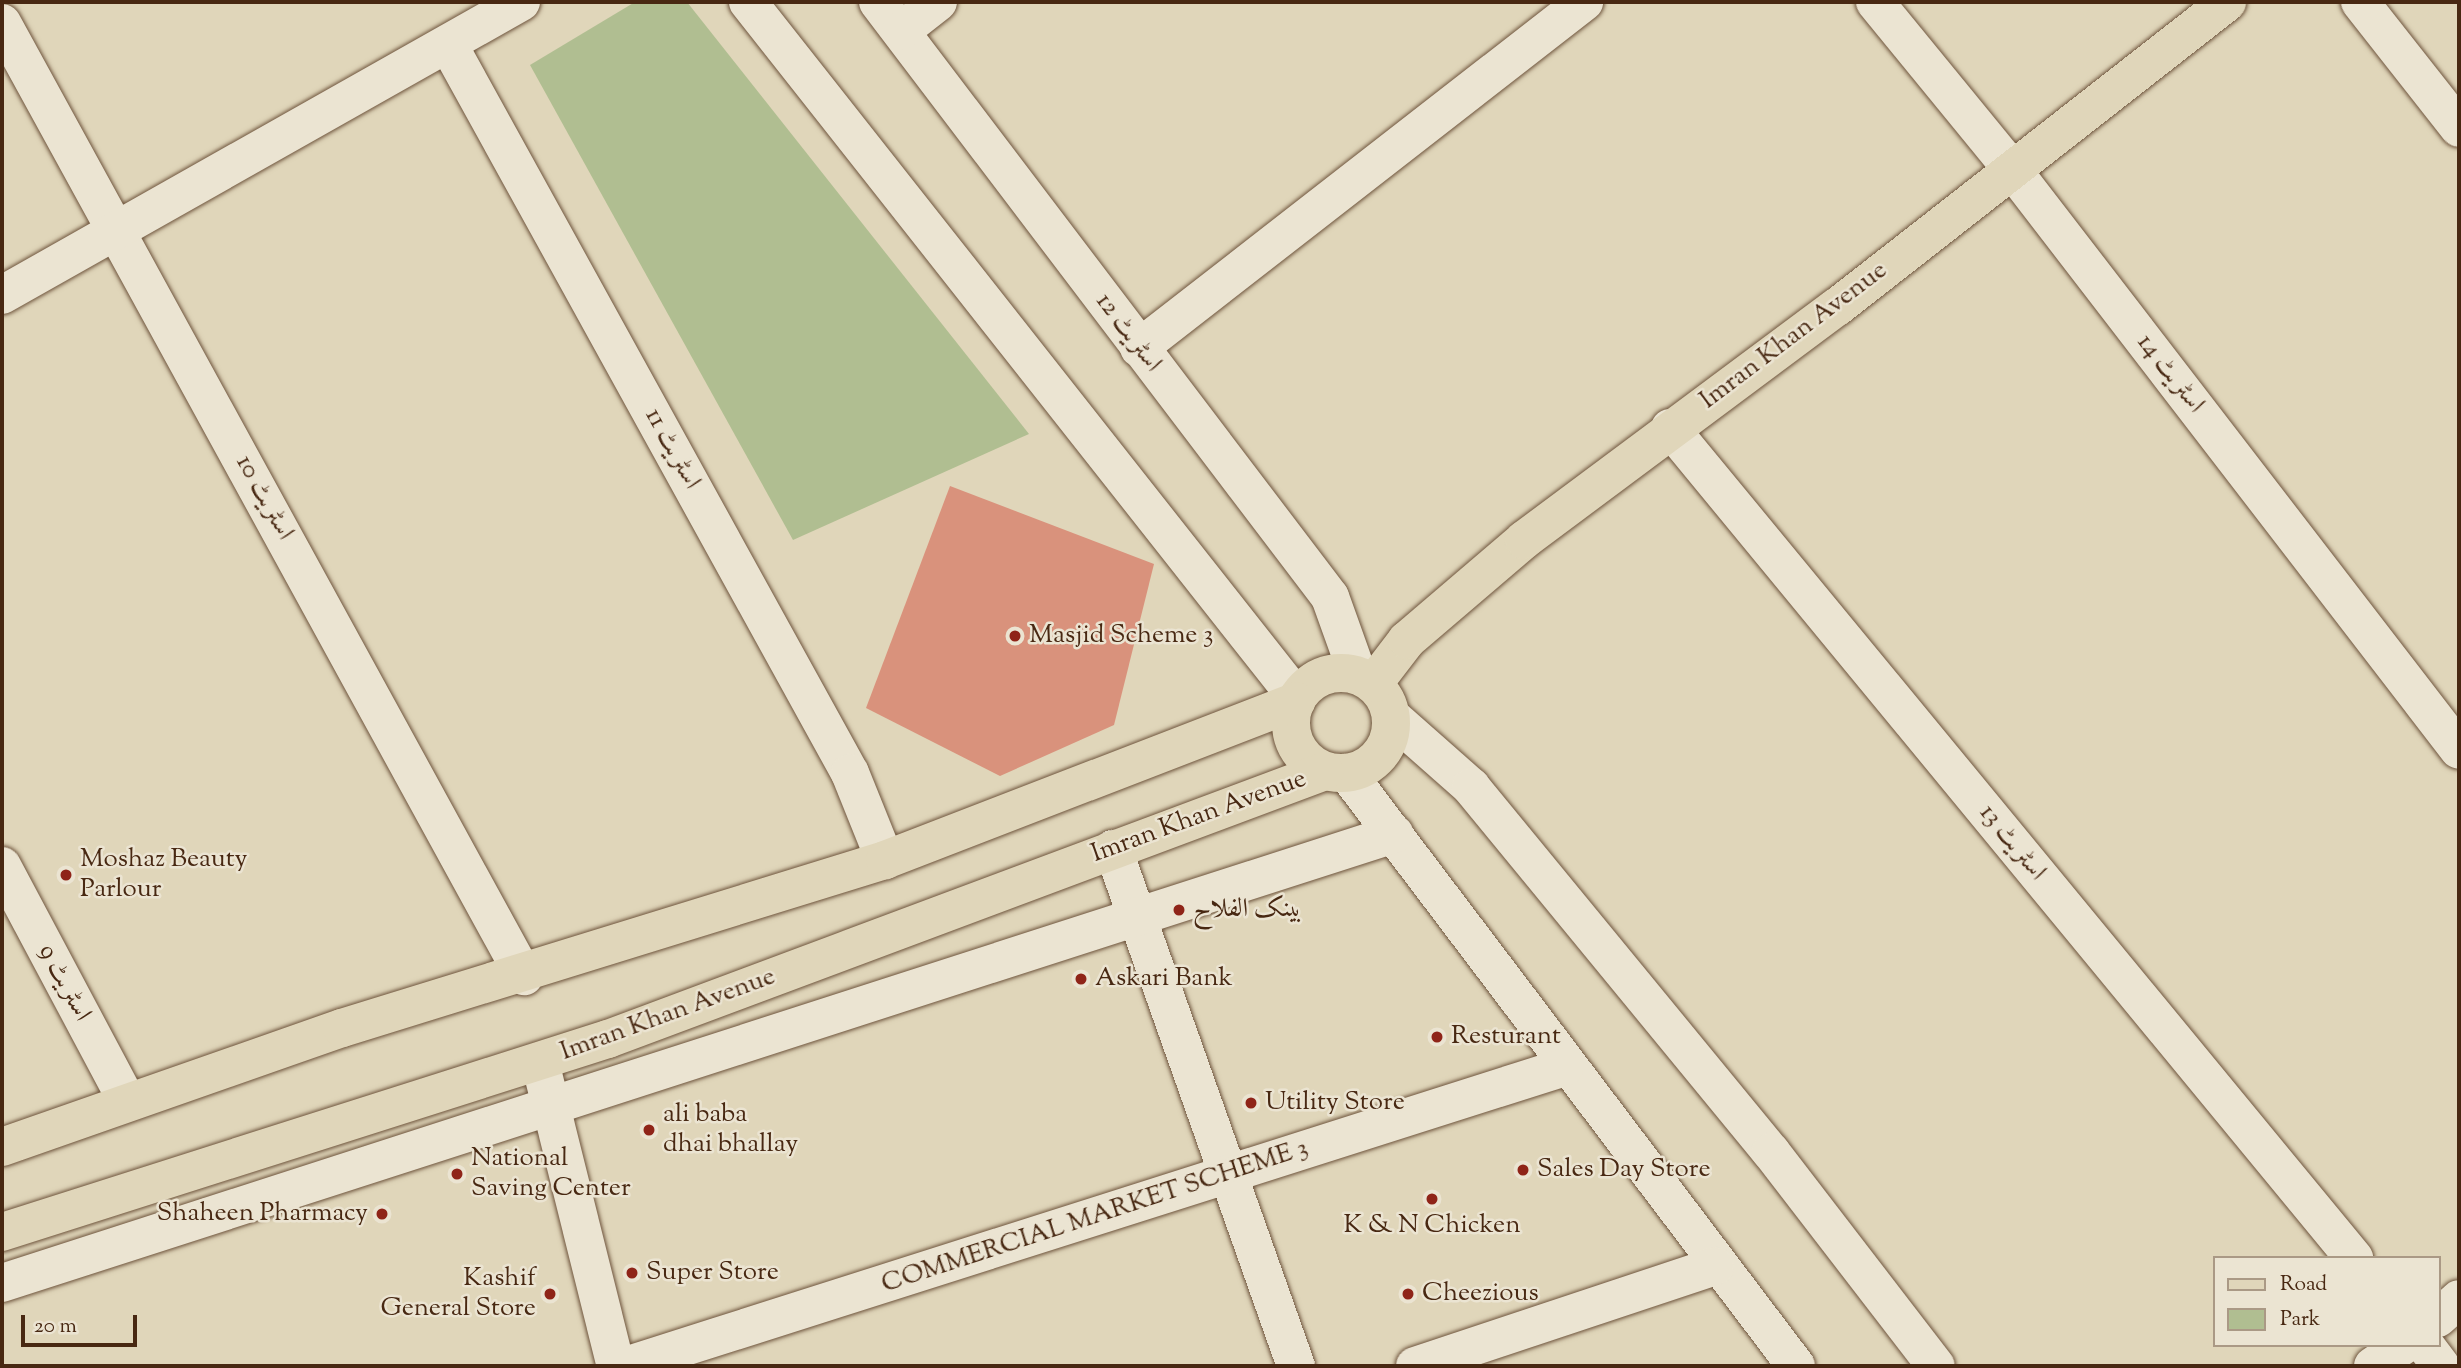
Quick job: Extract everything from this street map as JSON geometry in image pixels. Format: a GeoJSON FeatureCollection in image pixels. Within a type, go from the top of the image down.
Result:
{"type":"FeatureCollection","features":[{"type":"Feature","properties":{"kind":"main road","name":"Imran Khan Avenue"},"geometry":{"type":"LineString","coordinates":[[1366,679],[1435,615],[1671,428],[1837,307],[2011,168],[2227,2]]}},
{"type":"Feature","properties":{"kind":"main road"},"geometry":{"type":"LineString","coordinates":[[2,1147],[127,1101],[342,1028],[524,976],[885,860],[1296,699],[1331,673],[1366,679],[1392,717],[1391,733],[1375,760],[1336,772],[1294,743],[1296,699]]}},
{"type":"Feature","properties":{"kind":"main road","name":"Imran Khan Avenue"},"geometry":{"type":"LineString","coordinates":[[2,1232],[540,1062],[1113,849],[1336,772]]}},
{"type":"Feature","properties":{"kind":"street"},"geometry":{"type":"LineString","coordinates":[[2,295],[120,233],[521,2]]}},
{"type":"Feature","properties":{"kind":"street"},"geometry":{"type":"LineString","coordinates":[[748,2],[1296,699]]}},
{"type":"Feature","properties":{"kind":"street"},"geometry":{"type":"LineString","coordinates":[[889,16],[938,2]]}},
{"type":"Feature","properties":{"kind":"street"},"geometry":{"type":"LineString","coordinates":[[1139,348],[1584,2]]}},
{"type":"Feature","properties":{"kind":"street","name":"اسٹریٹ 14"},"geometry":{"type":"LineString","coordinates":[[1875,2],[2011,168],[2459,750]]}},
{"type":"Feature","properties":{"kind":"street"},"geometry":{"type":"LineString","coordinates":[[2360,2],[2459,128]]}},
{"type":"Feature","properties":{"kind":"street","name":"اسٹریٹ 12"},"geometry":{"type":"LineString","coordinates":[[889,16],[1330,597],[1366,679]]}},
{"type":"Feature","properties":{"kind":"street","name":"اسٹریٹ 10"},"geometry":{"type":"LineString","coordinates":[[2,23],[120,233],[524,976]]}},
{"type":"Feature","properties":{"kind":"street","name":"اسٹریٹ 11"},"geometry":{"type":"LineString","coordinates":[[448,44],[850,773],[885,860]]}},
{"type":"Feature","properties":{"kind":"street","name":"اسٹریٹ 13"},"geometry":{"type":"LineString","coordinates":[[1671,428],[2352,1256]]}},
{"type":"Feature","properties":{"kind":"street"},"geometry":{"type":"LineString","coordinates":[[1392,717],[1471,787],[1772,1152],[1936,1366]]}},
{"type":"Feature","properties":{"kind":"street"},"geometry":{"type":"LineString","coordinates":[[1336,772],[1394,834],[1715,1266],[1796,1366]]}},
{"type":"Feature","properties":{"kind":"street"},"geometry":{"type":"LineString","coordinates":[[2,1283],[552,1110],[1394,834]]}},
{"type":"Feature","properties":{"kind":"street"},"geometry":{"type":"LineString","coordinates":[[1113,849],[1296,1366]]}},
{"type":"Feature","properties":{"kind":"street","name":"اسٹریٹ 9"},"geometry":{"type":"LineString","coordinates":[[2,866],[127,1101]]}},
{"type":"Feature","properties":{"kind":"street"},"geometry":{"type":"LineString","coordinates":[[540,1062],[616,1366]]}},
{"type":"Feature","properties":{"kind":"street","name":"COMMERCIAL MARKET SCHEME 3"},"geometry":{"type":"LineString","coordinates":[[625,1366],[1565,1067]]}},
{"type":"Feature","properties":{"kind":"street"},"geometry":{"type":"LineString","coordinates":[[1415,1366],[1715,1266]]}},
{"type":"Feature","properties":{"kind":"street"},"geometry":{"type":"LineString","coordinates":[[2440,1316],[2459,1299]]}},
{"type":"Feature","properties":{"kind":"street"},"geometry":{"type":"LineString","coordinates":[[2373,1366],[2401,1347]]}},
{"type":"Feature","properties":{"kind":"street"},"geometry":{"type":"LineString","coordinates":[[2427,1347],[2441,1366]]}},
{"type":"Feature","properties":{"kind":"green space"},"geometry":{"type":"Polygon","coordinates":[[[635,2],[687,2],[1029,434],[793,540],[530,65],[635,2]]]}},
{"type":"Feature","properties":{"kind":"building","name":"Masjid Scheme 3"},"geometry":{"type":"Polygon","coordinates":[[[950,486],[1154,564],[1114,725],[1000,776],[866,708],[950,486]]]}},
{"type":"Feature","properties":{"kind":"place","name":"Masjid Scheme 3"},"geometry":{"type":"Point","coordinates":[1015,636]}},
{"type":"Feature","properties":{"kind":"place","name":"Moshaz Beauty Parlour"},"geometry":{"type":"Point","coordinates":[66,875]}},
{"type":"Feature","properties":{"kind":"place","name":"بینک الفلاح"},"geometry":{"type":"Point","coordinates":[1179,910]}},
{"type":"Feature","properties":{"kind":"place","name":"Askari Bank"},"geometry":{"type":"Point","coordinates":[1081,979]}},
{"type":"Feature","properties":{"kind":"place","name":"Resturant"},"geometry":{"type":"Point","coordinates":[1437,1037]}},
{"type":"Feature","properties":{"kind":"place","name":"Utility Store"},"geometry":{"type":"Point","coordinates":[1251,1103]}},
{"type":"Feature","properties":{"kind":"place","name":"ali baba dhai bhallay"},"geometry":{"type":"Point","coordinates":[649,1130]}},
{"type":"Feature","properties":{"kind":"place","name":"Sales Day Store"},"geometry":{"type":"Point","coordinates":[1523,1170]}},
{"type":"Feature","properties":{"kind":"place","name":"National Saving Center"},"geometry":{"type":"Point","coordinates":[457,1174]}},
{"type":"Feature","properties":{"kind":"place","name":"K & N Chicken"},"geometry":{"type":"Point","coordinates":[1432,1199]}},
{"type":"Feature","properties":{"kind":"place","name":"Shaheen Pharmacy"},"geometry":{"type":"Point","coordinates":[382,1214]}},
{"type":"Feature","properties":{"kind":"place","name":"Super Store"},"geometry":{"type":"Point","coordinates":[632,1273]}},
{"type":"Feature","properties":{"kind":"place","name":"Kashif General Store"},"geometry":{"type":"Point","coordinates":[550,1294]}},
{"type":"Feature","properties":{"kind":"place","name":"Cheezious"},"geometry":{"type":"Point","coordinates":[1408,1294]}}]}
